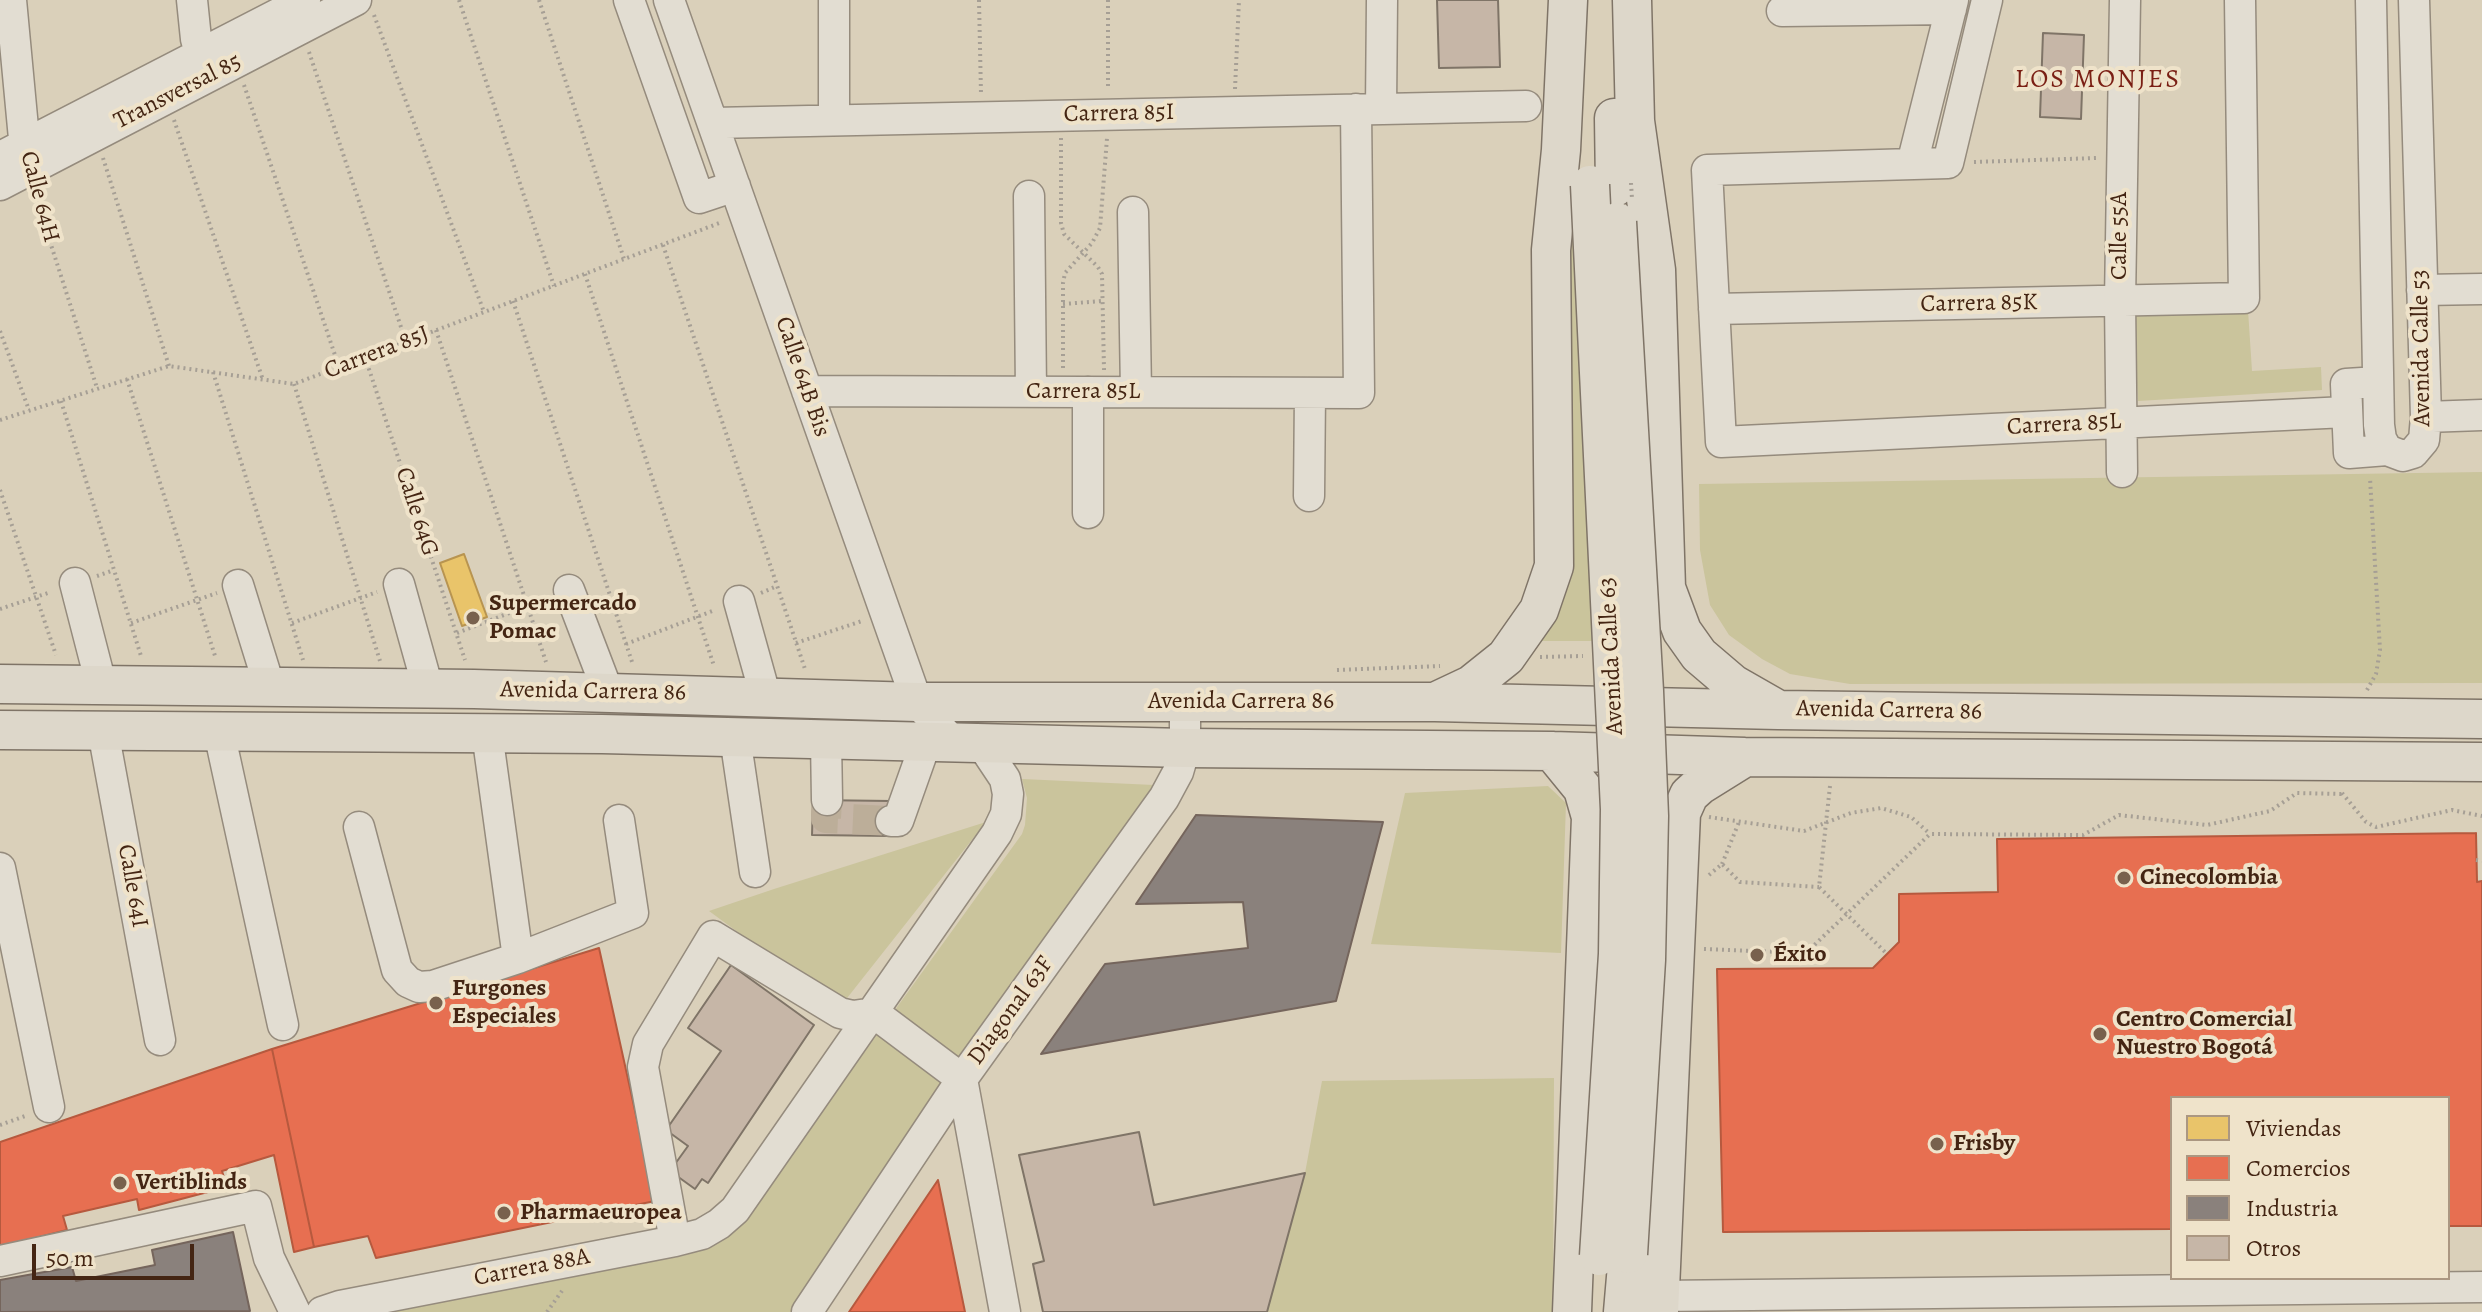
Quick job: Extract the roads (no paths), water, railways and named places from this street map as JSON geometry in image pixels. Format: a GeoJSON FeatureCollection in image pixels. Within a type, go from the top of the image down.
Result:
{"type":"FeatureCollection","features":[{"type":"Feature","properties":{"kind":"main road"},"geometry":{"type":"LineString","coordinates":[[1435,702],[1471,685],[1506,657],[1539,610],[1554,566],[1551,250],[1561,150],[1568,0]]}},
{"type":"Feature","properties":{"kind":"main road","name":"Avenida Calle 63"},"geometry":{"type":"LineString","coordinates":[[1581,0],[1602,186],[1644,675],[1649,816],[1646,960],[1614,1255],[1594,1312]]}},
{"type":"Feature","properties":{"kind":"main road","name":"Avenida Calle 63"},"geometry":{"type":"LineString","coordinates":[[1602,186],[1613,0]]}},
{"type":"Feature","properties":{"kind":"main road"},"geometry":{"type":"LineString","coordinates":[[1632,0],[1635,121],[1656,270],[1666,588],[1682,631],[1699,655],[1733,684],[1778,710]]}},
{"type":"Feature","properties":{"kind":"main road","name":"Avenida Carrera 86"},"geometry":{"type":"LineString","coordinates":[[0,684],[428,688],[621,680],[766,698],[917,702],[1435,702],[1778,710],[2482,719]]}},
{"type":"Feature","properties":{"kind":"main road","name":"Avenida Carrera 86"},"geometry":{"type":"LineString","coordinates":[[0,730],[487,733],[1745,757],[2482,762]]}},
{"type":"Feature","properties":{"kind":"main road"},"geometry":{"type":"LineString","coordinates":[[1552,751],[1583,789],[1591,817],[1572,1312]]}},
{"type":"Feature","properties":{"kind":"main road"},"geometry":{"type":"LineString","coordinates":[[1660,1304],[1681,813],[1689,795],[1700,785],[1745,757]]}},
{"type":"Feature","properties":{"kind":"main road","name":"Avenida Calle 63"},"geometry":{"type":"LineString","coordinates":[[1614,1255],[1623,1312]]}},
{"type":"Feature","properties":{"kind":"street"},"geometry":{"type":"LineString","coordinates":[[192,0],[200,54]]}},
{"type":"Feature","properties":{"kind":"street","name":"Transversal 85"},"geometry":{"type":"LineString","coordinates":[[0,185],[17,157],[200,54],[305,0]]}},
{"type":"Feature","properties":{"kind":"street"},"geometry":{"type":"LineString","coordinates":[[629,0],[699,198],[740,200]]}},
{"type":"Feature","properties":{"kind":"street","name":"Calle 64B Bis"},"geometry":{"type":"LineString","coordinates":[[669,0],[917,702],[953,742]]}},
{"type":"Feature","properties":{"kind":"street"},"geometry":{"type":"LineString","coordinates":[[834,0],[834,120]]}},
{"type":"Feature","properties":{"kind":"street"},"geometry":{"type":"LineString","coordinates":[[1369,109],[1382,0]]}},
{"type":"Feature","properties":{"kind":"street"},"geometry":{"type":"LineString","coordinates":[[1714,309],[1707,170],[1948,163],[1987,0]]}},
{"type":"Feature","properties":{"kind":"street","name":"Calle 55A"},"geometry":{"type":"LineString","coordinates":[[2122,472],[2120,301],[2125,0]]}},
{"type":"Feature","properties":{"kind":"street","name":"Carrera 85K"},"geometry":{"type":"LineString","coordinates":[[1714,309],[2244,298],[2240,0]]}},
{"type":"Feature","properties":{"kind":"street","name":"Avenida Calle 53"},"geometry":{"type":"LineString","coordinates":[[2371,0],[2381,439],[2378,451],[2403,456],[2413,453],[2424,440],[2426,417],[2414,0]]}},
{"type":"Feature","properties":{"kind":"street","name":"Calle 64H"},"geometry":{"type":"LineString","coordinates":[[7,1],[17,157]]}},
{"type":"Feature","properties":{"kind":"street"},"geometry":{"type":"LineString","coordinates":[[1782,11],[1952,4],[1912,164]]}},
{"type":"Feature","properties":{"kind":"street","name":"Transversal 85"},"geometry":{"type":"LineString","coordinates":[[17,157],[364,5]]}},
{"type":"Feature","properties":{"kind":"street","name":"Carrera 85I"},"geometry":{"type":"LineString","coordinates":[[713,123],[1526,106]]}},
{"type":"Feature","properties":{"kind":"street","name":"Carrera 85L"},"geometry":{"type":"LineString","coordinates":[[807,391],[1359,393],[1369,109]]}},
{"type":"Feature","properties":{"kind":"street"},"geometry":{"type":"LineString","coordinates":[[1029,196],[1031,392]]}},
{"type":"Feature","properties":{"kind":"street"},"geometry":{"type":"LineString","coordinates":[[1133,212],[1136,392]]}},
{"type":"Feature","properties":{"kind":"street"},"geometry":{"type":"LineString","coordinates":[[2422,290],[2482,289]]}},
{"type":"Feature","properties":{"kind":"street","name":"Carrera 85L"},"geometry":{"type":"LineString","coordinates":[[1714,309],[1721,442],[2346,412]]}},
{"type":"Feature","properties":{"kind":"street"},"geometry":{"type":"LineString","coordinates":[[2378,382],[2346,384],[2349,453],[2378,451]]}},
{"type":"Feature","properties":{"kind":"street"},"geometry":{"type":"LineString","coordinates":[[1085,392],[1088,513]]}},
{"type":"Feature","properties":{"kind":"street"},"geometry":{"type":"LineString","coordinates":[[1309,496],[1310,393]]}},
{"type":"Feature","properties":{"kind":"street"},"geometry":{"type":"LineString","coordinates":[[2426,417],[2482,415]]}},
{"type":"Feature","properties":{"kind":"street"},"geometry":{"type":"LineString","coordinates":[[75,583],[101,684]]}},
{"type":"Feature","properties":{"kind":"street"},"geometry":{"type":"LineString","coordinates":[[399,584],[428,688]]}},
{"type":"Feature","properties":{"kind":"street"},"geometry":{"type":"LineString","coordinates":[[238,585],[269,685]]}},
{"type":"Feature","properties":{"kind":"street"},"geometry":{"type":"LineString","coordinates":[[569,590],[621,680]]}},
{"type":"Feature","properties":{"kind":"street"},"geometry":{"type":"LineString","coordinates":[[739,601],[766,698]]}},
{"type":"Feature","properties":{"kind":"street","name":"Diagonal 63F"},"geometry":{"type":"LineString","coordinates":[[807,1312],[962,1079],[1164,798],[1178,772],[1185,748],[1185,702]]}},
{"type":"Feature","properties":{"kind":"street","name":"Calle 64I"},"geometry":{"type":"LineString","coordinates":[[103,731],[160,1040]]}},
{"type":"Feature","properties":{"kind":"street"},"geometry":{"type":"LineString","coordinates":[[219,732],[283,1025]]}},
{"type":"Feature","properties":{"kind":"street"},"geometry":{"type":"LineString","coordinates":[[487,733],[518,958]]}},
{"type":"Feature","properties":{"kind":"street"},"geometry":{"type":"LineString","coordinates":[[735,737],[755,872]]}},
{"type":"Feature","properties":{"kind":"street"},"geometry":{"type":"LineString","coordinates":[[826,740],[827,800]]}},
{"type":"Feature","properties":{"kind":"street"},"geometry":{"type":"LineString","coordinates":[[874,1013],[997,833],[1006,814],[1008,794],[1005,779],[953,742],[898,821],[891,821]]}},
{"type":"Feature","properties":{"kind":"street"},"geometry":{"type":"LineString","coordinates":[[359,827],[397,970],[408,982],[419,987],[433,986],[518,958],[633,913],[619,820]]}},
{"type":"Feature","properties":{"kind":"street"},"geometry":{"type":"LineString","coordinates":[[0,868],[49,1107]]}},
{"type":"Feature","properties":{"kind":"street"},"geometry":{"type":"LineString","coordinates":[[675,1241],[643,1067],[648,1044],[713,936],[840,1013],[853,1016],[874,1013],[962,1079],[1005,1312]]}},
{"type":"Feature","properties":{"kind":"street","name":"Carrera 88A"},"geometry":{"type":"LineString","coordinates":[[322,1312],[702,1234],[735,1210],[874,1013]]}},
{"type":"Feature","properties":{"kind":"street"},"geometry":{"type":"LineString","coordinates":[[0,1261],[256,1206],[269,1258],[295,1312]]}},
{"type":"Feature","properties":{"kind":"street"},"geometry":{"type":"LineString","coordinates":[[1660,1304],[2482,1287]]}},
{"type":"Feature","properties":{"kind":"tunnel"},"geometry":{"type":"LineString","coordinates":[[827,800],[826,818],[891,821]]}},
{"type":"Feature","properties":{"kind":"place","name":"Supermercado Pomac"},"geometry":{"type":"Point","coordinates":[473,618]}},
{"type":"Feature","properties":{"kind":"place","name":"Cinecolombia"},"geometry":{"type":"Point","coordinates":[2124,878]}},
{"type":"Feature","properties":{"kind":"place","name":"Éxito"},"geometry":{"type":"Point","coordinates":[1757,955]}},
{"type":"Feature","properties":{"kind":"place","name":"Furgones Especiales"},"geometry":{"type":"Point","coordinates":[436,1003]}},
{"type":"Feature","properties":{"kind":"place","name":"Centro Comercial Nuestro Bogotá"},"geometry":{"type":"Point","coordinates":[2100,1034]}},
{"type":"Feature","properties":{"kind":"place","name":"Frisby"},"geometry":{"type":"Point","coordinates":[1937,1144]}},
{"type":"Feature","properties":{"kind":"place","name":"Vertiblinds"},"geometry":{"type":"Point","coordinates":[120,1183]}},
{"type":"Feature","properties":{"kind":"place","name":"Pharmaeuropea"},"geometry":{"type":"Point","coordinates":[504,1213]}},
{"type":"Feature","properties":{"kind":"district","name":"LOS MONJES"},"geometry":{"type":"Point","coordinates":[2098,81]}}]}
